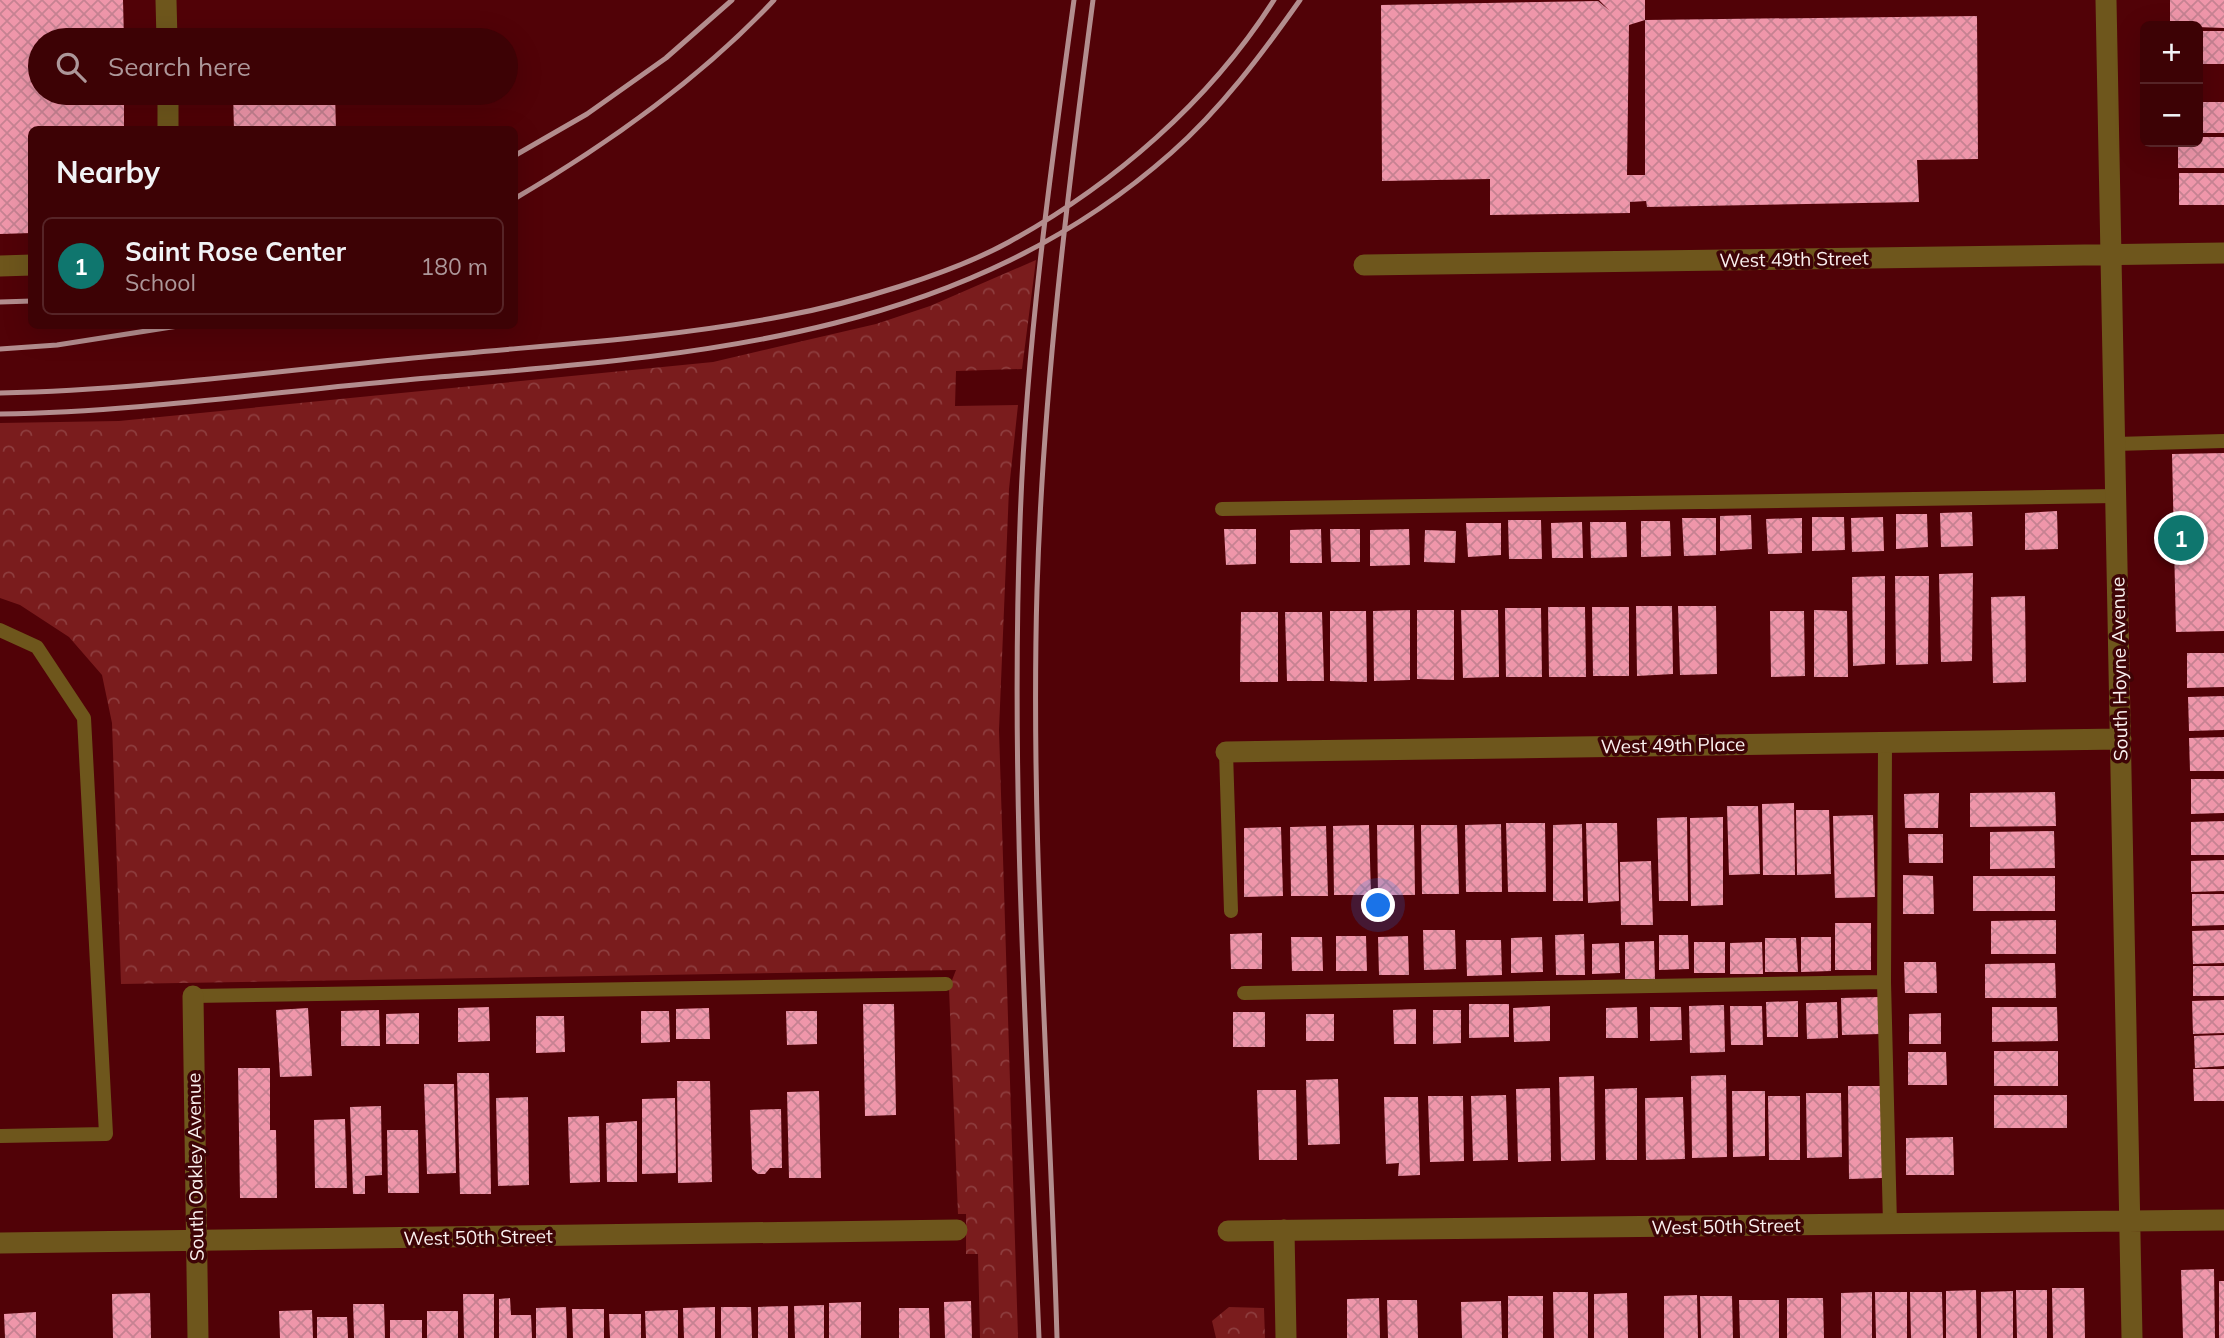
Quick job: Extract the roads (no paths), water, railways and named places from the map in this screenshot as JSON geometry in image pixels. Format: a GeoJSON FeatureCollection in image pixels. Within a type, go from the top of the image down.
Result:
{"type":"FeatureCollection","features":[{"type":"Feature","properties":{"kind":"street"},"geometry":{"type":"LineString","coordinates":[[166,0],[167,28]]}},
{"type":"Feature","properties":{"kind":"street","name":"South Hoyne Avenue"},"geometry":{"type":"LineString","coordinates":[[2106,0],[2132,1338]]}},
{"type":"Feature","properties":{"kind":"street"},"geometry":{"type":"LineString","coordinates":[[168,105],[168,126]]}},
{"type":"Feature","properties":{"kind":"street","name":"West 49th Street"},"geometry":{"type":"LineString","coordinates":[[1364,265],[2224,253]]}},
{"type":"Feature","properties":{"kind":"street"},"geometry":{"type":"LineString","coordinates":[[0,266],[28,265]]}},
{"type":"Feature","properties":{"kind":"street","name":"West 49th Place"},"geometry":{"type":"LineString","coordinates":[[1226,752],[2121,739]]}},
{"type":"Feature","properties":{"kind":"street","name":"South Oakley Avenue"},"geometry":{"type":"LineString","coordinates":[[193,996],[198,1338]]}},
{"type":"Feature","properties":{"kind":"street","name":"West 50th Street"},"geometry":{"type":"LineString","coordinates":[[1228,1231],[2224,1220]]}},
{"type":"Feature","properties":{"kind":"street","name":"West 50th Street"},"geometry":{"type":"LineString","coordinates":[[0,1243],[957,1230]]}},
{"type":"Feature","properties":{"kind":"street"},"geometry":{"type":"LineString","coordinates":[[1284,1230],[1286,1338]]}},
{"type":"Feature","properties":{"kind":"lane"},"geometry":{"type":"LineString","coordinates":[[2115,444],[2224,440]]}},
{"type":"Feature","properties":{"kind":"lane"},"geometry":{"type":"LineString","coordinates":[[1222,509],[2116,496]]}},
{"type":"Feature","properties":{"kind":"lane"},"geometry":{"type":"LineString","coordinates":[[0,629],[37,647],[85,718],[106,1134],[0,1136]]}},
{"type":"Feature","properties":{"kind":"lane"},"geometry":{"type":"LineString","coordinates":[[1885,742],[1884,982],[1890,1224]]}},
{"type":"Feature","properties":{"kind":"lane"},"geometry":{"type":"LineString","coordinates":[[1226,752],[1231,911]]}},
{"type":"Feature","properties":{"kind":"lane"},"geometry":{"type":"LineString","coordinates":[[1244,993],[1884,982]]}},
{"type":"Feature","properties":{"kind":"lane"},"geometry":{"type":"LineString","coordinates":[[193,996],[946,984]]}},
{"type":"Feature","properties":{"kind":"railway"},"geometry":{"type":"LineString","coordinates":[[518,154],[587,114],[666,58],[732,0]]}},
{"type":"Feature","properties":{"kind":"railway"},"geometry":{"type":"LineString","coordinates":[[518,197],[584,156],[652,109],[715,57],[774,0]]}},
{"type":"Feature","properties":{"kind":"railway"},"geometry":{"type":"LineString","coordinates":[[1039,1338],[1019,829],[1017,625],[1023,457],[1033,326],[1074,0]]}},
{"type":"Feature","properties":{"kind":"railway"},"geometry":{"type":"LineString","coordinates":[[1057,1338],[1038,870],[1037,590],[1050,368],[1065,221],[1093,0]]}},
{"type":"Feature","properties":{"kind":"railway"},"geometry":{"type":"LineString","coordinates":[[0,393],[159,384],[650,336],[784,316],[839,304],[900,286],[959,265],[1009,242],[1048,219],[1122,167],[1156,138],[1220,72],[1249,37],[1274,0]]}},
{"type":"Feature","properties":{"kind":"railway"},"geometry":{"type":"LineString","coordinates":[[0,414],[153,406],[610,361],[711,348],[810,329],[906,302],[999,266],[1087,217],[1171,153],[1207,118],[1240,80],[1300,0]]}},
{"type":"Feature","properties":{"kind":"railway"},"geometry":{"type":"LineString","coordinates":[[0,302],[28,301]]}},
{"type":"Feature","properties":{"kind":"railway"},"geometry":{"type":"LineString","coordinates":[[0,349],[57,345],[159,329]]}},
{"type":"Feature","properties":{"kind":"place","name":"Saint Rose Center"},"geometry":{"type":"Point","coordinates":[2181,538]}}]}
